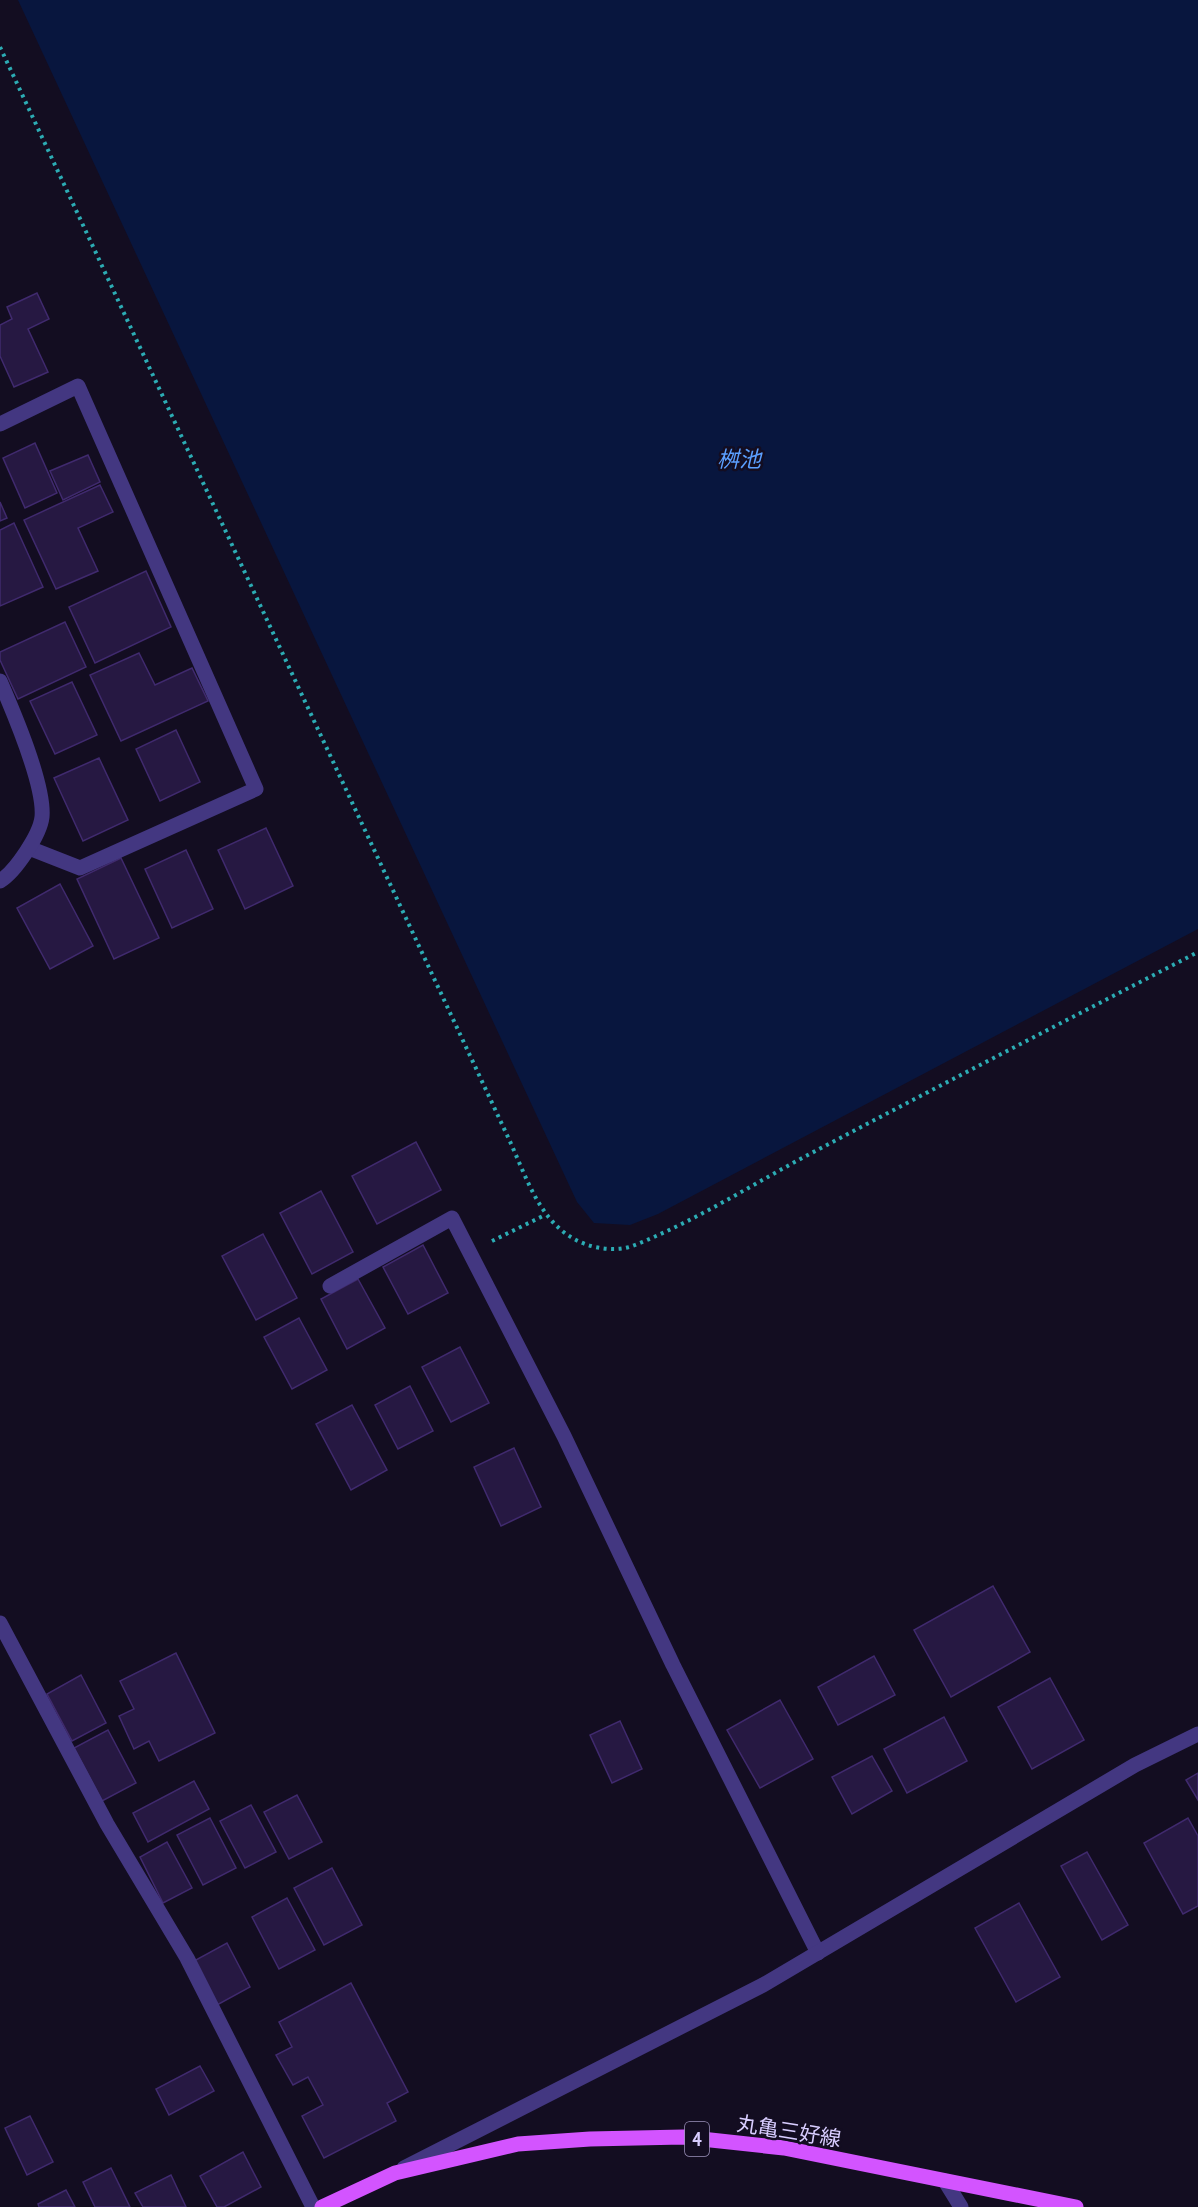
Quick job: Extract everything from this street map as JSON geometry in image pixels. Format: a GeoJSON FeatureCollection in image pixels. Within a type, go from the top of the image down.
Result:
{"type":"FeatureCollection","features":[{"type":"Feature","properties":{"kind":"main road","name":"丸亀三好線"},"geometry":{"type":"LineString","coordinates":[[322,2207],[395,2173],[518,2144],[590,2139],[683,2137],[784,2148],[1076,2207]]}},
{"type":"Feature","properties":{"kind":"street"},"geometry":{"type":"LineString","coordinates":[[0,424],[78,386],[256,789],[80,868],[29,848]]}},
{"type":"Feature","properties":{"kind":"street"},"geometry":{"type":"LineString","coordinates":[[0,681],[36,777],[42,817],[29,848],[7,876],[0,881]]}},
{"type":"Feature","properties":{"kind":"street"},"geometry":{"type":"LineString","coordinates":[[330,1286],[452,1218],[564,1436],[673,1665],[818,1953]]}},
{"type":"Feature","properties":{"kind":"street"},"geometry":{"type":"LineString","coordinates":[[0,1623],[107,1824],[186,1958],[313,2207]]}},
{"type":"Feature","properties":{"kind":"street"},"geometry":{"type":"LineString","coordinates":[[395,2173],[763,1985],[1135,1765],[1198,1734]]}},
{"type":"Feature","properties":{"kind":"street"},"geometry":{"type":"LineString","coordinates":[[945,2181],[961,2207]]}},
{"type":"Feature","properties":{"kind":"path"},"geometry":{"type":"LineString","coordinates":[[0,47],[545,1215],[557,1229],[594,1246],[616,1249],[634,1245],[718,1206],[803,1158],[1198,952]]}},
{"type":"Feature","properties":{"kind":"path"},"geometry":{"type":"LineString","coordinates":[[504,1235],[545,1215]]}},
{"type":"Feature","properties":{"kind":"water","name":"桝池"},"geometry":{"type":"Polygon","coordinates":[[[18,0],[1198,0],[1198,929],[658,1214],[630,1225],[594,1223],[577,1202],[18,0]]]}},
{"type":"Feature","properties":{"kind":"building"},"geometry":{"type":"Polygon","coordinates":[[[37,293],[49,319],[28,329],[48,372],[14,387],[0,356],[0,325],[12,319],[7,307],[37,293]]]}},
{"type":"Feature","properties":{"kind":"building"},"geometry":{"type":"Polygon","coordinates":[[[35,443],[57,493],[25,508],[3,458],[35,443]]]}},
{"type":"Feature","properties":{"kind":"building"},"geometry":{"type":"Polygon","coordinates":[[[88,455],[100,482],[63,500],[50,471],[88,455]]]}},
{"type":"Feature","properties":{"kind":"building"},"geometry":{"type":"Polygon","coordinates":[[[100,485],[113,512],[78,528],[98,571],[56,589],[24,520],[100,485]]]}},
{"type":"Feature","properties":{"kind":"building"},"geometry":{"type":"Polygon","coordinates":[[[0,502],[7,518],[0,521],[0,502]]]}},
{"type":"Feature","properties":{"kind":"building"},"geometry":{"type":"Polygon","coordinates":[[[14,523],[43,587],[0,606],[0,530],[14,523]]]}},
{"type":"Feature","properties":{"kind":"building"},"geometry":{"type":"Polygon","coordinates":[[[146,571],[171,627],[95,663],[69,607],[146,571]]]}},
{"type":"Feature","properties":{"kind":"building"},"geometry":{"type":"Polygon","coordinates":[[[65,622],[86,667],[18,699],[0,660],[0,652],[65,622]]]}},
{"type":"Feature","properties":{"kind":"building"},"geometry":{"type":"Polygon","coordinates":[[[139,653],[155,685],[192,668],[208,701],[121,741],[90,675],[139,653]]]}},
{"type":"Feature","properties":{"kind":"building"},"geometry":{"type":"Polygon","coordinates":[[[72,682],[97,735],[55,754],[30,701],[72,682]]]}},
{"type":"Feature","properties":{"kind":"building"},"geometry":{"type":"Polygon","coordinates":[[[176,730],[200,782],[160,801],[136,749],[176,730]]]}},
{"type":"Feature","properties":{"kind":"building"},"geometry":{"type":"Polygon","coordinates":[[[99,758],[128,820],[83,841],[54,778],[99,758]]]}},
{"type":"Feature","properties":{"kind":"building"},"geometry":{"type":"Polygon","coordinates":[[[266,828],[293,886],[245,909],[218,850],[266,828]]]}},
{"type":"Feature","properties":{"kind":"building"},"geometry":{"type":"Polygon","coordinates":[[[186,850],[213,909],[172,928],[145,869],[186,850]]]}},
{"type":"Feature","properties":{"kind":"building"},"geometry":{"type":"Polygon","coordinates":[[[121,858],[159,938],[114,959],[77,879],[121,858]]]}},
{"type":"Feature","properties":{"kind":"building"},"geometry":{"type":"Polygon","coordinates":[[[60,884],[93,946],[50,969],[17,908],[60,884]]]}},
{"type":"Feature","properties":{"kind":"building"},"geometry":{"type":"Polygon","coordinates":[[[416,1142],[441,1190],[377,1224],[352,1176],[416,1142]]]}},
{"type":"Feature","properties":{"kind":"building"},"geometry":{"type":"Polygon","coordinates":[[[321,1191],[353,1252],[312,1274],[280,1213],[321,1191]]]}},
{"type":"Feature","properties":{"kind":"building"},"geometry":{"type":"Polygon","coordinates":[[[263,1234],[297,1298],[256,1320],[222,1256],[263,1234]]]}},
{"type":"Feature","properties":{"kind":"building"},"geometry":{"type":"Polygon","coordinates":[[[423,1245],[448,1293],[408,1314],[383,1267],[423,1245]]]}},
{"type":"Feature","properties":{"kind":"building"},"geometry":{"type":"Polygon","coordinates":[[[358,1279],[385,1328],[347,1349],[321,1299],[358,1279]]]}},
{"type":"Feature","properties":{"kind":"building"},"geometry":{"type":"Polygon","coordinates":[[[299,1318],[327,1370],[292,1389],[264,1337],[299,1318]]]}},
{"type":"Feature","properties":{"kind":"building"},"geometry":{"type":"Polygon","coordinates":[[[460,1347],[489,1403],[451,1422],[422,1367],[460,1347]]]}},
{"type":"Feature","properties":{"kind":"building"},"geometry":{"type":"Polygon","coordinates":[[[410,1386],[433,1431],[398,1449],[375,1405],[410,1386]]]}},
{"type":"Feature","properties":{"kind":"building"},"geometry":{"type":"Polygon","coordinates":[[[352,1405],[387,1470],[351,1490],[316,1424],[352,1405]]]}},
{"type":"Feature","properties":{"kind":"building"},"geometry":{"type":"Polygon","coordinates":[[[514,1448],[541,1507],[501,1526],[474,1467],[514,1448]]]}},
{"type":"Feature","properties":{"kind":"building"},"geometry":{"type":"Polygon","coordinates":[[[993,1586],[1030,1652],[951,1697],[914,1630],[993,1586]]]}},
{"type":"Feature","properties":{"kind":"building"},"geometry":{"type":"Polygon","coordinates":[[[176,1653],[215,1733],[159,1761],[149,1741],[134,1749],[119,1716],[134,1709],[120,1681],[176,1653]]]}},
{"type":"Feature","properties":{"kind":"building"},"geometry":{"type":"Polygon","coordinates":[[[874,1656],[895,1695],[838,1725],[818,1687],[874,1656]]]}},
{"type":"Feature","properties":{"kind":"building"},"geometry":{"type":"Polygon","coordinates":[[[81,1675],[106,1723],[72,1741],[47,1694],[81,1675]]]}},
{"type":"Feature","properties":{"kind":"building"},"geometry":{"type":"Polygon","coordinates":[[[1050,1678],[1084,1740],[1032,1769],[998,1707],[1050,1678]]]}},
{"type":"Feature","properties":{"kind":"building"},"geometry":{"type":"Polygon","coordinates":[[[780,1700],[813,1759],[760,1788],[727,1730],[780,1700]]]}},
{"type":"Feature","properties":{"kind":"building"},"geometry":{"type":"Polygon","coordinates":[[[944,1717],[967,1761],[907,1793],[884,1749],[944,1717]]]}},
{"type":"Feature","properties":{"kind":"building"},"geometry":{"type":"Polygon","coordinates":[[[620,1721],[642,1769],[612,1783],[590,1735],[620,1721]]]}},
{"type":"Feature","properties":{"kind":"building"},"geometry":{"type":"Polygon","coordinates":[[[108,1730],[136,1783],[102,1801],[74,1748],[108,1730]]]}},
{"type":"Feature","properties":{"kind":"building"},"geometry":{"type":"Polygon","coordinates":[[[872,1756],[892,1791],[852,1814],[832,1777],[872,1756]]]}},
{"type":"Feature","properties":{"kind":"building"},"geometry":{"type":"Polygon","coordinates":[[[1198,1773],[1198,1800],[1186,1780],[1198,1773]]]}},
{"type":"Feature","properties":{"kind":"building"},"geometry":{"type":"Polygon","coordinates":[[[194,1781],[209,1809],[148,1842],[133,1813],[194,1781]]]}},
{"type":"Feature","properties":{"kind":"building"},"geometry":{"type":"Polygon","coordinates":[[[297,1795],[322,1842],[289,1859],[264,1812],[297,1795]]]}},
{"type":"Feature","properties":{"kind":"building"},"geometry":{"type":"Polygon","coordinates":[[[251,1805],[276,1852],[245,1868],[220,1821],[251,1805]]]}},
{"type":"Feature","properties":{"kind":"building"},"geometry":{"type":"Polygon","coordinates":[[[210,1818],[236,1868],[203,1885],[177,1835],[210,1818]]]}},
{"type":"Feature","properties":{"kind":"building"},"geometry":{"type":"Polygon","coordinates":[[[1188,1818],[1198,1836],[1198,1906],[1183,1914],[1144,1843],[1188,1818]]]}},
{"type":"Feature","properties":{"kind":"building"},"geometry":{"type":"Polygon","coordinates":[[[167,1842],[192,1888],[163,1903],[140,1857],[167,1842]]]}},
{"type":"Feature","properties":{"kind":"building"},"geometry":{"type":"Polygon","coordinates":[[[1087,1852],[1128,1925],[1102,1940],[1061,1866],[1087,1852]]]}},
{"type":"Feature","properties":{"kind":"building"},"geometry":{"type":"Polygon","coordinates":[[[332,1868],[362,1925],[324,1945],[294,1888],[332,1868]]]}},
{"type":"Feature","properties":{"kind":"building"},"geometry":{"type":"Polygon","coordinates":[[[287,1898],[315,1950],[279,1969],[252,1917],[287,1898]]]}},
{"type":"Feature","properties":{"kind":"building"},"geometry":{"type":"Polygon","coordinates":[[[1019,1903],[1060,1977],[1016,2002],[975,1928],[1019,1903]]]}},
{"type":"Feature","properties":{"kind":"building"},"geometry":{"type":"Polygon","coordinates":[[[227,1943],[250,1987],[217,2005],[194,1961],[227,1943]]]}},
{"type":"Feature","properties":{"kind":"building"},"geometry":{"type":"Polygon","coordinates":[[[351,1983],[408,2092],[387,2103],[396,2121],[324,2158],[302,2116],[323,2105],[308,2077],[293,2085],[276,2055],[292,2047],[279,2022],[351,1983]]]}},
{"type":"Feature","properties":{"kind":"building"},"geometry":{"type":"Polygon","coordinates":[[[200,2066],[214,2091],[169,2115],[156,2089],[200,2066]]]}},
{"type":"Feature","properties":{"kind":"building"},"geometry":{"type":"Polygon","coordinates":[[[30,2116],[53,2162],[27,2175],[5,2128],[30,2116]]]}},
{"type":"Feature","properties":{"kind":"building"},"geometry":{"type":"Polygon","coordinates":[[[243,2152],[261,2187],[224,2207],[217,2207],[200,2176],[243,2152]]]}},
{"type":"Feature","properties":{"kind":"building"},"geometry":{"type":"Polygon","coordinates":[[[111,2168],[130,2207],[95,2207],[83,2182],[111,2168]]]}},
{"type":"Feature","properties":{"kind":"building"},"geometry":{"type":"Polygon","coordinates":[[[171,2175],[186,2207],[143,2207],[135,2193],[171,2175]]]}},
{"type":"Feature","properties":{"kind":"building"},"geometry":{"type":"Polygon","coordinates":[[[66,2190],[75,2207],[39,2207],[38,2204],[66,2190]]]}}]}
